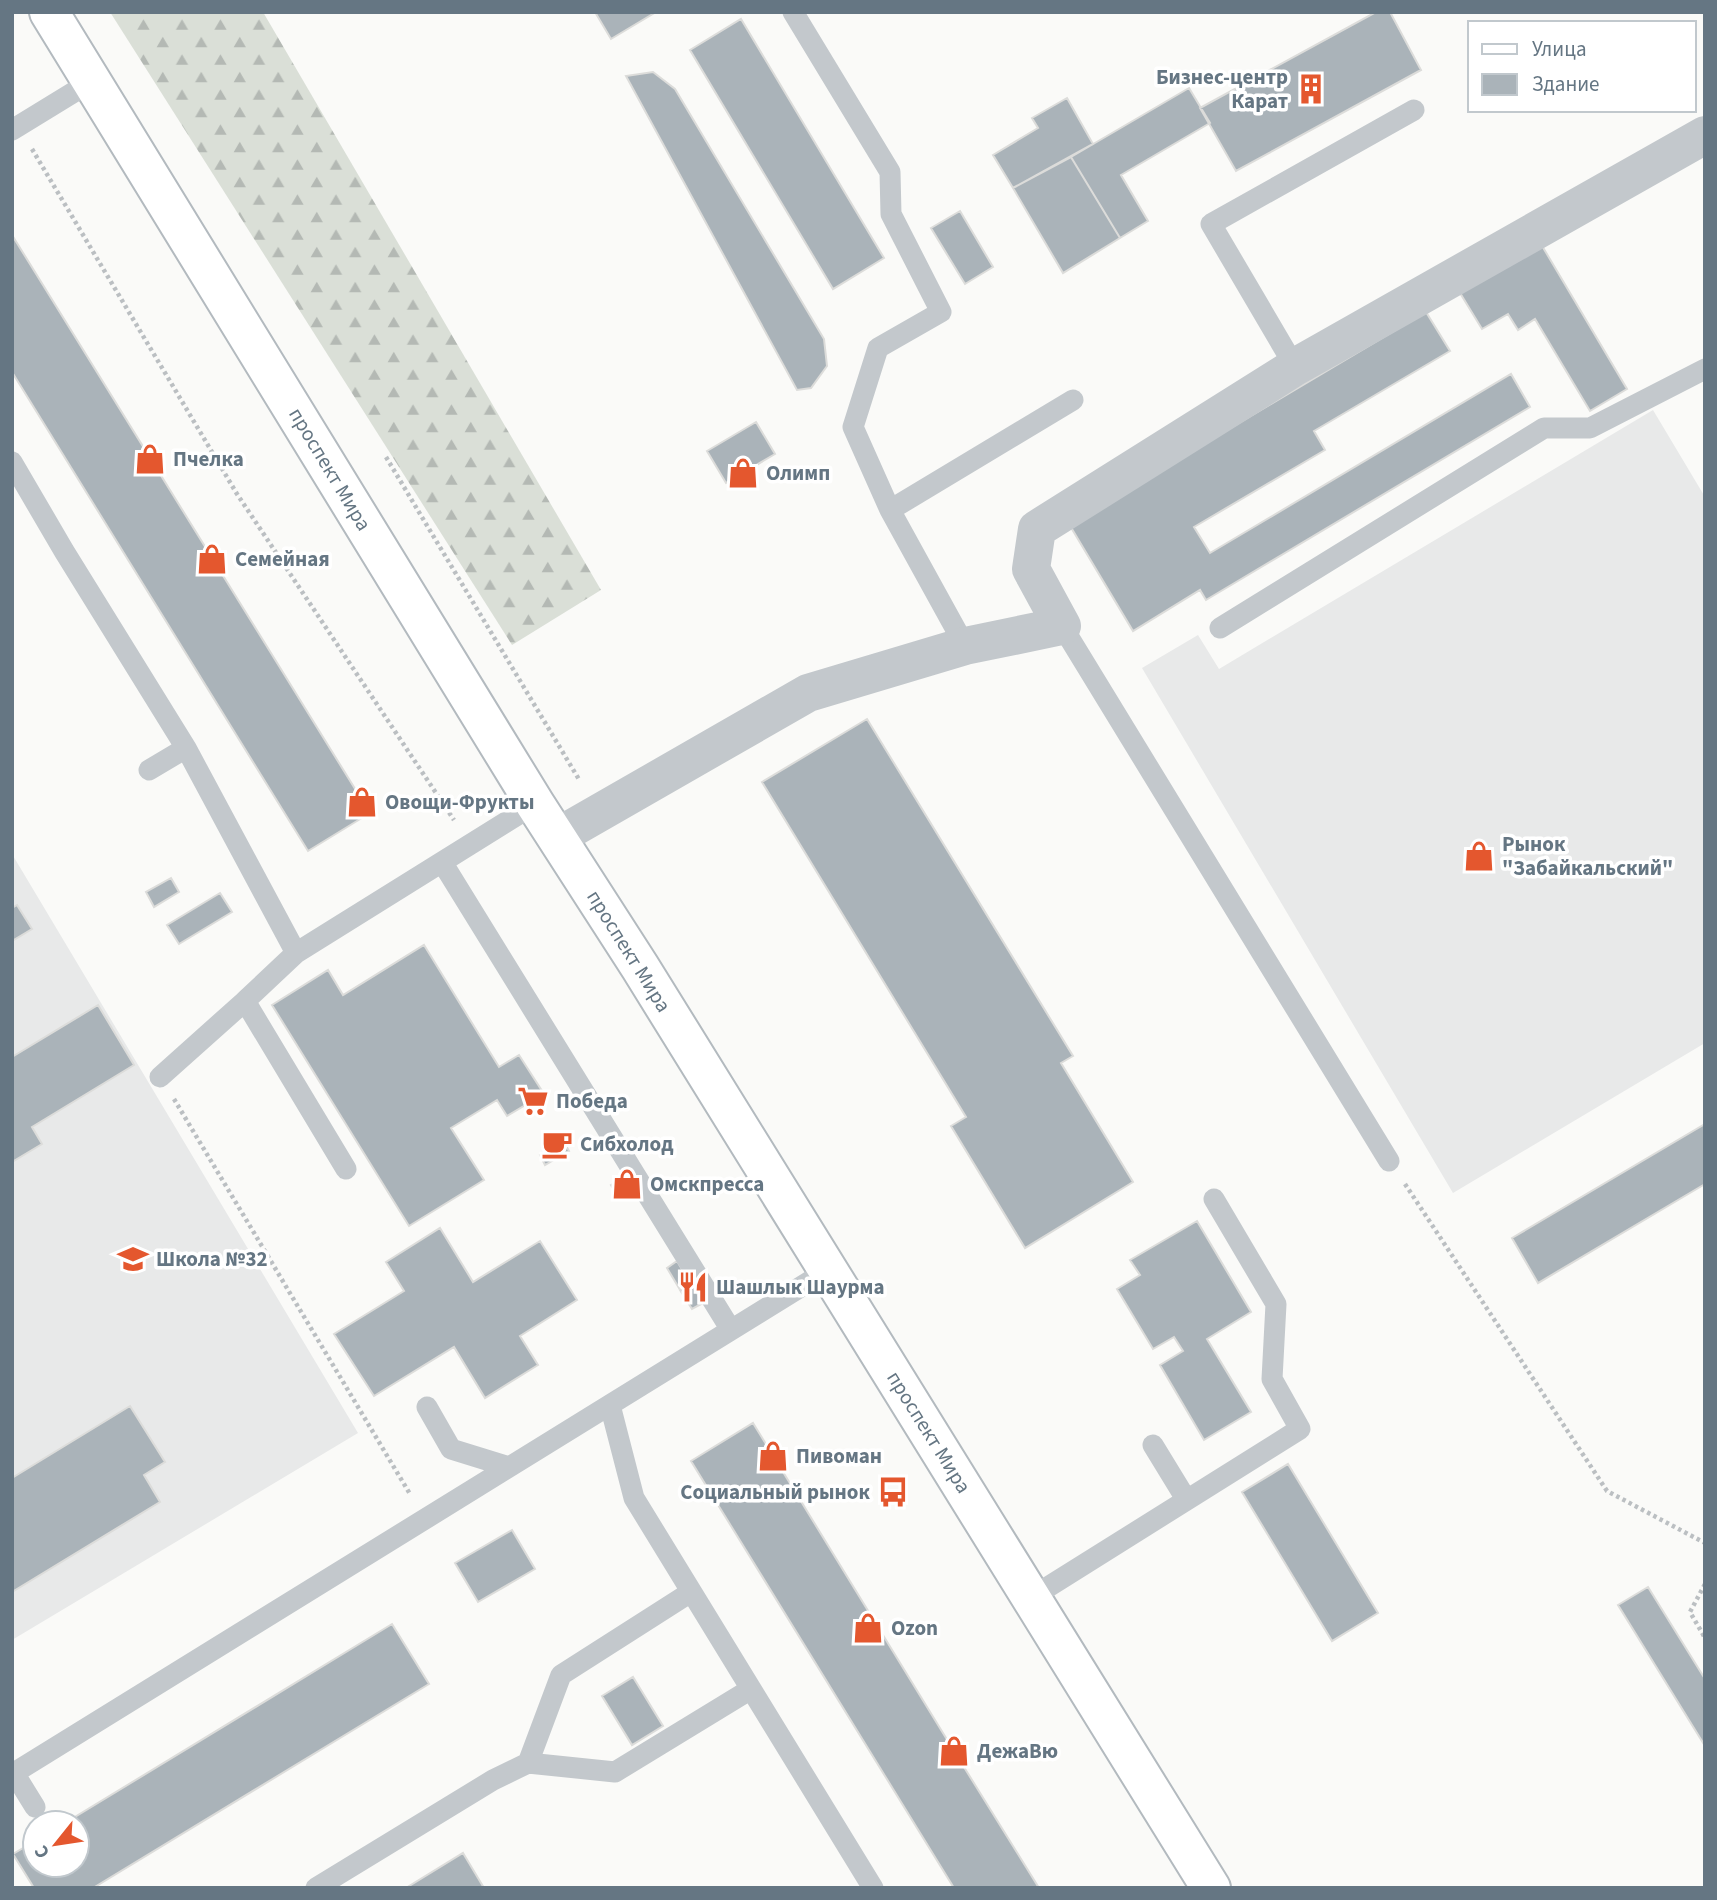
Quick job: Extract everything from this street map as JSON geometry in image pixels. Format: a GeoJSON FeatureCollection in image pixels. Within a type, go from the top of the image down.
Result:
{"type":"FeatureCollection","features":[{"type":"Feature","properties":{"kind":"main road","name":"проспект Мира"},"geometry":{"type":"LineString","coordinates":[[50,12],[535,804],[1211,1888]]}},
{"type":"Feature","properties":{"kind":"street"},"geometry":{"type":"LineString","coordinates":[[556,837],[808,693],[965,646],[1062,626],[1031,569],[1037,529],[1295,367],[1705,135]]}},
{"type":"Feature","properties":{"kind":"lane"},"geometry":{"type":"LineString","coordinates":[[793,12],[890,172],[891,214],[941,312],[878,348],[853,427],[890,510],[965,646]]}},
{"type":"Feature","properties":{"kind":"lane"},"geometry":{"type":"LineString","coordinates":[[15,129],[92,81]]}},
{"type":"Feature","properties":{"kind":"lane"},"geometry":{"type":"LineString","coordinates":[[1295,367],[1211,224],[1414,110]]}},
{"type":"Feature","properties":{"kind":"lane"},"geometry":{"type":"LineString","coordinates":[[1220,628],[1545,428],[1590,428],[1705,369]]}},
{"type":"Feature","properties":{"kind":"lane"},"geometry":{"type":"LineString","coordinates":[[890,510],[1073,400]]}},
{"type":"Feature","properties":{"kind":"lane"},"geometry":{"type":"LineString","coordinates":[[12,462],[186,748],[296,953]]}},
{"type":"Feature","properties":{"kind":"lane"},"geometry":{"type":"LineString","coordinates":[[1062,626],[1389,1161]]}},
{"type":"Feature","properties":{"kind":"lane"},"geometry":{"type":"LineString","coordinates":[[149,770],[186,748]]}},
{"type":"Feature","properties":{"kind":"lane"},"geometry":{"type":"LineString","coordinates":[[160,1077],[296,953],[535,804]]}},
{"type":"Feature","properties":{"kind":"lane"},"geometry":{"type":"LineString","coordinates":[[442,862],[731,1330]]}},
{"type":"Feature","properties":{"kind":"lane"},"geometry":{"type":"LineString","coordinates":[[245,1001],[346,1169]]}},
{"type":"Feature","properties":{"kind":"lane"},"geometry":{"type":"LineString","coordinates":[[1032,1597],[1300,1429],[1272,1379],[1276,1304],[1214,1199]]}},
{"type":"Feature","properties":{"kind":"lane"},"geometry":{"type":"LineString","coordinates":[[35,1807],[14,1773],[828,1270]]}},
{"type":"Feature","properties":{"kind":"lane"},"geometry":{"type":"LineString","coordinates":[[610,1405],[634,1498],[873,1888]]}},
{"type":"Feature","properties":{"kind":"lane"},"geometry":{"type":"LineString","coordinates":[[427,1407],[451,1449],[509,1467]]}},
{"type":"Feature","properties":{"kind":"lane"},"geometry":{"type":"LineString","coordinates":[[1153,1445],[1186,1499]]}},
{"type":"Feature","properties":{"kind":"lane"},"geometry":{"type":"LineString","coordinates":[[528,1763],[561,1675],[691,1592]]}},
{"type":"Feature","properties":{"kind":"lane"},"geometry":{"type":"LineString","coordinates":[[316,1888],[493,1780],[528,1763],[615,1772],[751,1689]]}},
{"type":"Feature","properties":{"kind":"path"},"geometry":{"type":"LineString","coordinates":[[15,129],[237,494],[470,844]]}},
{"type":"Feature","properties":{"kind":"path"},"geometry":{"type":"LineString","coordinates":[[386,457],[584,788]]}},
{"type":"Feature","properties":{"kind":"path"},"geometry":{"type":"LineString","coordinates":[[160,1077],[425,1519]]}},
{"type":"Feature","properties":{"kind":"path"},"geometry":{"type":"LineString","coordinates":[[1389,1161],[1607,1491],[1705,1543]]}},
{"type":"Feature","properties":{"kind":"path"},"geometry":{"type":"LineString","coordinates":[[1705,1584],[1690,1612],[1705,1638]]}},
{"type":"Feature","properties":{"kind":"shaded area","name":"Рынок \"Забайкальский\""},"geometry":{"type":"Polygon","coordinates":[[[1653,410],[1705,497],[1705,1043],[1453,1193],[1142,668],[1198,635],[1219,669],[1653,410]]]}},
{"type":"Feature","properties":{"kind":"shaded area","name":"Школа №32"},"geometry":{"type":"Polygon","coordinates":[[[12,854],[358,1433],[12,1640],[12,854]]]}},
{"type":"Feature","properties":{"kind":"green space"},"geometry":{"type":"Polygon","coordinates":[[[110,12],[263,12],[601,590],[512,645],[110,12]]]}},
{"type":"Feature","properties":{"kind":"building"},"geometry":{"type":"Polygon","coordinates":[[[595,12],[656,12],[611,39],[595,12]]]}},
{"type":"Feature","properties":{"kind":"building","name":"Бизнес-центр Карат"},"geometry":{"type":"Polygon","coordinates":[[[1376,12],[1390,12],[1421,70],[1236,171],[1200,108],[1376,12]]]}},
{"type":"Feature","properties":{"kind":"building"},"geometry":{"type":"Polygon","coordinates":[[[741,19],[884,258],[833,289],[690,50],[741,19]]]}},
{"type":"Feature","properties":{"kind":"building"},"geometry":{"type":"Polygon","coordinates":[[[653,72],[675,89],[824,339],[827,366],[811,388],[797,390],[626,76],[653,72]]]}},
{"type":"Feature","properties":{"kind":"building"},"geometry":{"type":"Polygon","coordinates":[[[1189,88],[1210,123],[1121,175],[1148,221],[1120,238],[1071,157],[1189,88]]]}},
{"type":"Feature","properties":{"kind":"building"},"geometry":{"type":"Polygon","coordinates":[[[1067,98],[1093,144],[1013,188],[993,155],[1038,128],[1032,118],[1067,98]]]}},
{"type":"Feature","properties":{"kind":"building"},"geometry":{"type":"Polygon","coordinates":[[[1071,157],[1120,238],[1063,273],[1013,188],[1071,157]]]}},
{"type":"Feature","properties":{"kind":"building"},"geometry":{"type":"Polygon","coordinates":[[[960,211],[993,267],[965,284],[931,228],[960,211]]]}},
{"type":"Feature","properties":{"kind":"building"},"geometry":{"type":"Polygon","coordinates":[[[12,235],[370,813],[308,851],[12,372],[12,235]]]}},
{"type":"Feature","properties":{"kind":"building"},"geometry":{"type":"Polygon","coordinates":[[[1538,239],[1627,389],[1590,411],[1535,319],[1518,330],[1508,314],[1482,329],[1457,288],[1538,239]]]}},
{"type":"Feature","properties":{"kind":"building"},"geometry":{"type":"Polygon","coordinates":[[[1426,312],[1450,351],[1314,431],[1325,450],[1194,527],[1210,553],[1511,374],[1530,407],[1206,600],[1200,590],[1133,631],[1069,524],[1426,312]]]}},
{"type":"Feature","properties":{"kind":"building"},"geometry":{"type":"Polygon","coordinates":[[[756,422],[775,454],[726,483],[707,451],[756,422]]]}},
{"type":"Feature","properties":{"kind":"building"},"geometry":{"type":"Polygon","coordinates":[[[867,719],[1073,1056],[1061,1063],[1133,1182],[1025,1248],[951,1126],[966,1117],[762,782],[867,719]]]}},
{"type":"Feature","properties":{"kind":"building"},"geometry":{"type":"Polygon","coordinates":[[[171,878],[179,892],[154,907],[146,892],[171,878]]]}},
{"type":"Feature","properties":{"kind":"building"},"geometry":{"type":"Polygon","coordinates":[[[220,893],[232,912],[179,944],[167,925],[220,893]]]}},
{"type":"Feature","properties":{"kind":"building"},"geometry":{"type":"Polygon","coordinates":[[[17,905],[32,929],[12,941],[12,908],[17,905]]]}},
{"type":"Feature","properties":{"kind":"building"},"geometry":{"type":"Polygon","coordinates":[[[424,945],[499,1067],[519,1055],[544,1094],[507,1116],[497,1100],[451,1128],[484,1180],[409,1226],[272,1005],[328,970],[343,995],[424,945]]]}},
{"type":"Feature","properties":{"kind":"building"},"geometry":{"type":"Polygon","coordinates":[[[98,1005],[134,1065],[32,1127],[42,1144],[12,1162],[12,1057],[98,1005]]]}},
{"type":"Feature","properties":{"kind":"building"},"geometry":{"type":"Polygon","coordinates":[[[1705,1124],[1705,1184],[1538,1283],[1512,1238],[1705,1124]]]}},
{"type":"Feature","properties":{"kind":"building"},"geometry":{"type":"Polygon","coordinates":[[[563,1140],[569,1151],[558,1157],[552,1147],[563,1140]]]}},
{"type":"Feature","properties":{"kind":"building"},"geometry":{"type":"Polygon","coordinates":[[[550,1148],[557,1158],[545,1165],[540,1155],[550,1148]]]}},
{"type":"Feature","properties":{"kind":"building"},"geometry":{"type":"Polygon","coordinates":[[[623,1178],[631,1190],[619,1198],[611,1185],[623,1178]]]}},
{"type":"Feature","properties":{"kind":"building"},"geometry":{"type":"Polygon","coordinates":[[[1197,1221],[1251,1312],[1207,1339],[1251,1412],[1204,1440],[1160,1365],[1183,1351],[1174,1337],[1153,1349],[1117,1289],[1140,1275],[1130,1260],[1197,1221]]]}},
{"type":"Feature","properties":{"kind":"building"},"geometry":{"type":"Polygon","coordinates":[[[440,1228],[473,1282],[540,1241],[577,1300],[520,1336],[538,1365],[485,1398],[454,1347],[374,1396],[334,1334],[404,1291],[386,1262],[440,1228]]]}},
{"type":"Feature","properties":{"kind":"building"},"geometry":{"type":"Polygon","coordinates":[[[677,1261],[689,1281],[679,1288],[667,1268],[677,1261]]]}},
{"type":"Feature","properties":{"kind":"building"},"geometry":{"type":"Polygon","coordinates":[[[691,1283],[703,1303],[692,1309],[680,1290],[691,1283]]]}},
{"type":"Feature","properties":{"kind":"building"},"geometry":{"type":"Polygon","coordinates":[[[130,1406],[165,1462],[144,1475],[160,1502],[12,1592],[12,1478],[130,1406]]]}},
{"type":"Feature","properties":{"kind":"building"},"geometry":{"type":"Polygon","coordinates":[[[753,1423],[1039,1888],[954,1888],[691,1461],[753,1423]]]}},
{"type":"Feature","properties":{"kind":"building"},"geometry":{"type":"Polygon","coordinates":[[[1288,1464],[1378,1613],[1332,1641],[1242,1492],[1288,1464]]]}},
{"type":"Feature","properties":{"kind":"building"},"geometry":{"type":"Polygon","coordinates":[[[512,1530],[535,1569],[478,1602],[455,1563],[512,1530]]]}},
{"type":"Feature","properties":{"kind":"building"},"geometry":{"type":"Polygon","coordinates":[[[1648,1587],[1705,1679],[1705,1746],[1618,1605],[1648,1587]]]}},
{"type":"Feature","properties":{"kind":"building"},"geometry":{"type":"Polygon","coordinates":[[[392,1624],[429,1684],[93,1888],[34,1888],[28,1879],[91,1879],[91,1809],[88,1809],[392,1624]]]}},
{"type":"Feature","properties":{"kind":"building"},"geometry":{"type":"Polygon","coordinates":[[[633,1677],[663,1726],[632,1745],[602,1696],[633,1677]]]}},
{"type":"Feature","properties":{"kind":"building"},"geometry":{"type":"Polygon","coordinates":[[[21,1849],[21,1867],[13,1854],[21,1849]]]}},
{"type":"Feature","properties":{"kind":"building"},"geometry":{"type":"Polygon","coordinates":[[[463,1853],[484,1888],[406,1888],[463,1853]]]}},
{"type":"Feature","properties":{"kind":"place","name":"Бизнес-центр Карат"},"geometry":{"type":"Point","coordinates":[1311,89]}},
{"type":"Feature","properties":{"kind":"place","name":"Пчелка"},"geometry":{"type":"Point","coordinates":[150,459]}},
{"type":"Feature","properties":{"kind":"place","name":"Олимп"},"geometry":{"type":"Point","coordinates":[743,473]}},
{"type":"Feature","properties":{"kind":"place","name":"Семейная"},"geometry":{"type":"Point","coordinates":[212,559]}},
{"type":"Feature","properties":{"kind":"place","name":"Овощи-Фрукты"},"geometry":{"type":"Point","coordinates":[362,802]}},
{"type":"Feature","properties":{"kind":"place","name":"Рынок \"Забайкальский\""},"geometry":{"type":"Point","coordinates":[1479,856]}},
{"type":"Feature","properties":{"kind":"place","name":"Победа"},"geometry":{"type":"Point","coordinates":[533,1101]}},
{"type":"Feature","properties":{"kind":"place","name":"Сибхолод"},"geometry":{"type":"Point","coordinates":[557,1144]}},
{"type":"Feature","properties":{"kind":"place","name":"Омскпресса"},"geometry":{"type":"Point","coordinates":[627,1184]}},
{"type":"Feature","properties":{"kind":"place","name":"Школа №32"},"geometry":{"type":"Point","coordinates":[133,1259]}},
{"type":"Feature","properties":{"kind":"place","name":"Шашлык Шаурма"},"geometry":{"type":"Point","coordinates":[693,1287]}},
{"type":"Feature","properties":{"kind":"place","name":"Пивоман"},"geometry":{"type":"Point","coordinates":[773,1456]}},
{"type":"Feature","properties":{"kind":"place","name":"Социальный рынок"},"geometry":{"type":"Point","coordinates":[893,1492]}},
{"type":"Feature","properties":{"kind":"place","name":"Ozon"},"geometry":{"type":"Point","coordinates":[868,1628]}},
{"type":"Feature","properties":{"kind":"place","name":"ДежаВю"},"geometry":{"type":"Point","coordinates":[954,1751]}}]}
